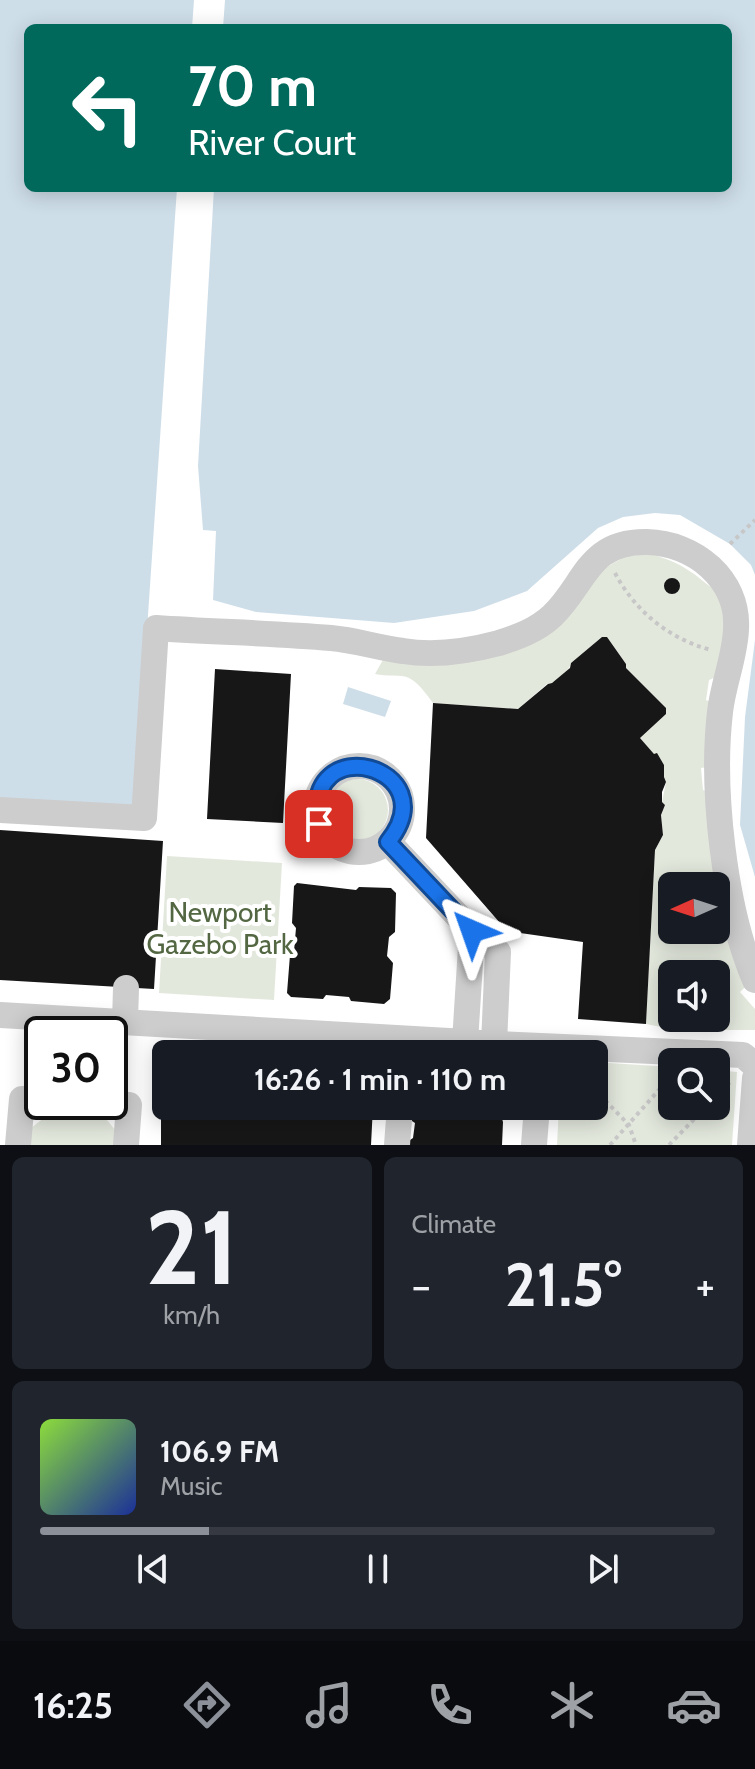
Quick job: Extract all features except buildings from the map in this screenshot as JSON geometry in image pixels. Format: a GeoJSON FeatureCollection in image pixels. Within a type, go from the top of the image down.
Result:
{"type":"FeatureCollection","features":[{"type":"Feature","properties":{"kind":"street"},"geometry":{"type":"LineString","coordinates":[[0,810],[144,818],[156,628],[334,638],[405,652],[443,652],[478,647],[515,638],[542,624],[566,600],[582,573],[604,554],[630,543],[656,542],[690,553],[709,565],[725,584],[734,605],[736,630],[720,712],[719,802],[733,909],[755,980]]}},
{"type":"Feature","properties":{"kind":"street"},"geometry":{"type":"LineString","coordinates":[[388,842],[472,931],[498,952],[494,1040]]}},
{"type":"Feature","properties":{"kind":"street"},"geometry":{"type":"LineString","coordinates":[[465,1040],[472,931]]}},
{"type":"Feature","properties":{"kind":"street"},"geometry":{"type":"LineString","coordinates":[[125,1016],[126,988]]}},
{"type":"Feature","properties":{"kind":"street"},"geometry":{"type":"LineString","coordinates":[[0,1015],[24,1019]]}},
{"type":"Feature","properties":{"kind":"street"},"geometry":{"type":"LineString","coordinates":[[128,1022],[334,1040]]}},
{"type":"Feature","properties":{"kind":"street"},"geometry":{"type":"LineString","coordinates":[[608,1052],[743,1055],[749,1073],[750,1145]]}},
{"type":"Feature","properties":{"kind":"street"},"geometry":{"type":"LineString","coordinates":[[18,1145],[26,1120]]}},
{"type":"Feature","properties":{"kind":"street"},"geometry":{"type":"LineString","coordinates":[[126,1145],[128,1120]]}},
{"type":"Feature","properties":{"kind":"street"},"geometry":{"type":"LineString","coordinates":[[397,1145],[399,1120]]}},
{"type":"Feature","properties":{"kind":"street"},"geometry":{"type":"LineString","coordinates":[[534,1145],[536,1120]]}},
{"type":"Feature","properties":{"kind":"path"},"geometry":{"type":"LineString","coordinates":[[730,544],[755,520]]}},
{"type":"Feature","properties":{"kind":"path"},"geometry":{"type":"LineString","coordinates":[[604,554],[625,594],[645,614],[681,639],[731,655]]}},
{"type":"Feature","properties":{"kind":"path"},"geometry":{"type":"LineString","coordinates":[[730,1087],[749,1073]]}},
{"type":"Feature","properties":{"kind":"path"},"geometry":{"type":"LineString","coordinates":[[610,1145],[658,1091]]}},
{"type":"Feature","properties":{"kind":"path"},"geometry":{"type":"LineString","coordinates":[[608,1103],[629,1125],[636,1145]]}},
{"type":"Feature","properties":{"kind":"path"},"geometry":{"type":"LineString","coordinates":[[669,1145],[693,1120]]}},
{"type":"Feature","properties":{"kind":"green space"},"geometry":{"type":"Polygon","coordinates":[[[641,551],[685,568],[719,591],[725,630],[716,677],[709,680],[706,700],[711,702],[708,767],[701,768],[703,790],[710,792],[716,872],[658,872],[658,944],[730,944],[730,936],[746,986],[740,992],[755,1009],[755,1030],[730,1030],[730,960],[658,960],[658,1026],[646,1024],[655,850],[663,835],[661,815],[665,805],[662,802],[666,782],[664,765],[640,738],[666,714],[666,708],[626,668],[607,637],[602,637],[571,663],[562,676],[547,684],[518,709],[433,703],[409,678],[375,674],[384,658],[482,658],[596,573],[641,551]]]}},
{"type":"Feature","properties":{"kind":"green space"},"geometry":{"type":"Polygon","coordinates":[[[351,779],[363,779],[379,788],[386,798],[386,822],[379,832],[363,841],[351,841],[331,827],[326,816],[326,804],[340,784],[351,779]]]}},
{"type":"Feature","properties":{"kind":"green space","name":"Newport Gazebo Park"},"geometry":{"type":"Polygon","coordinates":[[[167,856],[282,863],[274,1000],[159,993],[167,856]]]}},
{"type":"Feature","properties":{"kind":"green space"},"geometry":{"type":"Polygon","coordinates":[[[608,1063],[658,1066],[658,1120],[730,1120],[730,1071],[737,1072],[732,1145],[557,1145],[558,1120],[608,1120],[608,1063]]]}},
{"type":"Feature","properties":{"kind":"green space"},"geometry":{"type":"Polygon","coordinates":[[[41,1120],[107,1120],[116,1131],[116,1145],[29,1145],[31,1128],[41,1120]]]}},
{"type":"Feature","properties":{"kind":"shaded area"},"geometry":{"type":"Polygon","coordinates":[[[0,0],[194,0],[192,24],[24,24],[24,192],[177,192],[135,807],[0,800],[0,0]]]}},
{"type":"Feature","properties":{"kind":"shaded area"},"geometry":{"type":"Polygon","coordinates":[[[225,0],[755,0],[755,575],[751,565],[730,544],[680,515],[655,513],[623,517],[598,528],[527,591],[474,611],[394,623],[256,612],[213,600],[216,531],[203,530],[198,466],[214,192],[732,192],[732,24],[223,24],[225,0]]]}},
{"type":"Feature","properties":{"kind":"shaded area"},"geometry":{"type":"Polygon","coordinates":[[[755,640],[755,877],[740,825],[745,717],[755,640]]]}},
{"type":"Feature","properties":{"kind":"shaded area"},"geometry":{"type":"Polygon","coordinates":[[[348,687],[391,701],[385,717],[343,704],[348,687]]]}},
{"type":"Feature","properties":{"kind":"route"},"geometry":{"type":"LineString","coordinates":[[319,824],[316,811],[318,797],[333,774],[346,767],[361,765],[375,768],[387,776],[397,787],[402,801],[402,816],[388,842],[472,931]]}}]}
